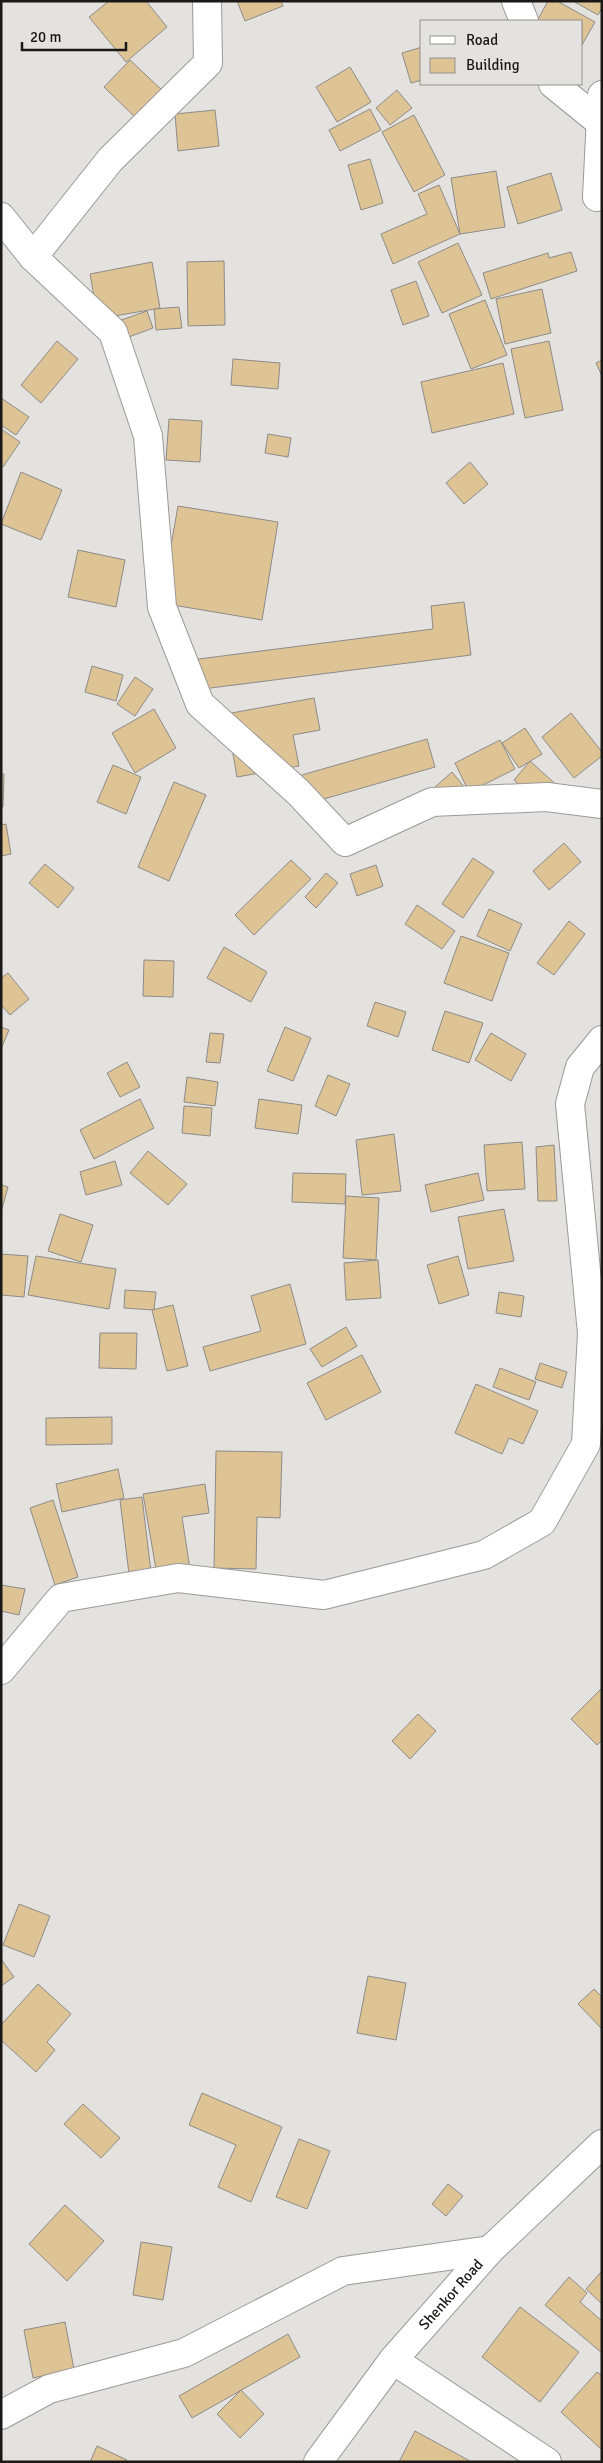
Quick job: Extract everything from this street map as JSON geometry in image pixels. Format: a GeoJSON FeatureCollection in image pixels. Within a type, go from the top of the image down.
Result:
{"type":"FeatureCollection","features":[{"type":"Feature","properties":{"kind":"street"},"geometry":{"type":"LineString","coordinates":[[33,257],[110,160],[208,64],[207,1]]}},
{"type":"Feature","properties":{"kind":"street"},"geometry":{"type":"LineString","coordinates":[[516,1],[524,20]]}},
{"type":"Feature","properties":{"kind":"street"},"geometry":{"type":"LineString","coordinates":[[554,85],[600,123]]}},
{"type":"Feature","properties":{"kind":"street"},"geometry":{"type":"LineString","coordinates":[[597,197],[602,94]]}},
{"type":"Feature","properties":{"kind":"street"},"geometry":{"type":"LineString","coordinates":[[1,217],[33,257],[112,332],[148,436],[162,607],[200,704],[298,792],[345,842],[432,802],[546,797],[602,804]]}},
{"type":"Feature","properties":{"kind":"street"},"geometry":{"type":"LineString","coordinates":[[1,1670],[61,1598],[178,1578],[324,1594],[484,1555],[542,1522],[586,1444],[592,1333],[570,1104],[580,1067],[602,1040]]}},
{"type":"Feature","properties":{"kind":"street","name":"Shenkor Road"},"geometry":{"type":"LineString","coordinates":[[318,2462],[393,2360],[490,2250],[602,2144]]}},
{"type":"Feature","properties":{"kind":"street"},"geometry":{"type":"LineString","coordinates":[[1,2415],[49,2389],[184,2353],[343,2271],[490,2250]]}},
{"type":"Feature","properties":{"kind":"street"},"geometry":{"type":"LineString","coordinates":[[393,2360],[547,2462]]}},
{"type":"Feature","properties":{"kind":"building"},"geometry":{"type":"Polygon","coordinates":[[[109,1],[146,1],[167,27],[126,62],[89,17],[109,1]]]}},
{"type":"Feature","properties":{"kind":"building"},"geometry":{"type":"Polygon","coordinates":[[[237,1],[281,1],[283,6],[245,21],[237,1]]]}},
{"type":"Feature","properties":{"kind":"building"},"geometry":{"type":"Polygon","coordinates":[[[548,1],[557,1],[595,22],[583,43],[583,20],[538,20],[548,1]]]}},
{"type":"Feature","properties":{"kind":"building"},"geometry":{"type":"Polygon","coordinates":[[[573,1],[602,1],[602,8],[598,15],[573,1]]]}},
{"type":"Feature","properties":{"kind":"building"},"geometry":{"type":"Polygon","coordinates":[[[420,48],[420,81],[411,83],[402,53],[420,48]]]}},
{"type":"Feature","properties":{"kind":"building"},"geometry":{"type":"Polygon","coordinates":[[[130,60],[164,92],[138,120],[104,87],[130,60]]]}},
{"type":"Feature","properties":{"kind":"building"},"geometry":{"type":"Polygon","coordinates":[[[350,67],[371,102],[337,122],[316,87],[350,67]]]}},
{"type":"Feature","properties":{"kind":"building"},"geometry":{"type":"Polygon","coordinates":[[[397,90],[412,108],[390,125],[376,108],[397,90]]]}},
{"type":"Feature","properties":{"kind":"building"},"geometry":{"type":"Polygon","coordinates":[[[370,109],[381,130],[340,151],[329,130],[370,109]]]}},
{"type":"Feature","properties":{"kind":"building"},"geometry":{"type":"Polygon","coordinates":[[[215,110],[219,146],[178,151],[175,114],[215,110]]]}},
{"type":"Feature","properties":{"kind":"building"},"geometry":{"type":"Polygon","coordinates":[[[414,115],[445,175],[414,192],[382,132],[414,115]]]}},
{"type":"Feature","properties":{"kind":"building"},"geometry":{"type":"Polygon","coordinates":[[[370,159],[383,203],[361,210],[348,165],[370,159]]]}},
{"type":"Feature","properties":{"kind":"building"},"geometry":{"type":"Polygon","coordinates":[[[496,171],[505,227],[460,234],[451,178],[496,171]]]}},
{"type":"Feature","properties":{"kind":"building"},"geometry":{"type":"Polygon","coordinates":[[[551,173],[562,210],[518,224],[507,187],[551,173]]]}},
{"type":"Feature","properties":{"kind":"building"},"geometry":{"type":"Polygon","coordinates":[[[439,185],[460,234],[393,264],[381,234],[427,214],[418,194],[439,185]]]}},
{"type":"Feature","properties":{"kind":"building"},"geometry":{"type":"Polygon","coordinates":[[[458,243],[482,295],[442,313],[418,262],[458,243]]]}},
{"type":"Feature","properties":{"kind":"building"},"geometry":{"type":"Polygon","coordinates":[[[571,252],[577,271],[491,299],[483,273],[548,253],[549,258],[571,252]]]}},
{"type":"Feature","properties":{"kind":"building"},"geometry":{"type":"Polygon","coordinates":[[[224,261],[225,325],[188,326],[187,262],[224,261]]]}},
{"type":"Feature","properties":{"kind":"building"},"geometry":{"type":"Polygon","coordinates":[[[152,262],[160,308],[98,319],[90,274],[152,262]]]}},
{"type":"Feature","properties":{"kind":"building"},"geometry":{"type":"Polygon","coordinates":[[[416,281],[429,316],[403,325],[391,290],[416,281]]]}},
{"type":"Feature","properties":{"kind":"building"},"geometry":{"type":"Polygon","coordinates":[[[542,289],[551,333],[505,344],[496,299],[542,289]]]}},
{"type":"Feature","properties":{"kind":"building"},"geometry":{"type":"Polygon","coordinates":[[[485,300],[507,355],[471,369],[449,314],[485,300]]]}},
{"type":"Feature","properties":{"kind":"building"},"geometry":{"type":"Polygon","coordinates":[[[179,307],[182,328],[156,330],[154,309],[179,307]]]}},
{"type":"Feature","properties":{"kind":"building"},"geometry":{"type":"Polygon","coordinates":[[[147,311],[153,328],[113,343],[107,325],[147,311]]]}},
{"type":"Feature","properties":{"kind":"building"},"geometry":{"type":"Polygon","coordinates":[[[57,341],[78,359],[41,403],[21,385],[57,341]]]}},
{"type":"Feature","properties":{"kind":"building"},"geometry":{"type":"Polygon","coordinates":[[[549,341],[563,410],[525,418],[511,349],[549,341]]]}},
{"type":"Feature","properties":{"kind":"building"},"geometry":{"type":"Polygon","coordinates":[[[233,359],[280,363],[278,389],[231,385],[233,359]]]}},
{"type":"Feature","properties":{"kind":"building"},"geometry":{"type":"Polygon","coordinates":[[[602,360],[602,376],[596,363],[602,360]]]}},
{"type":"Feature","properties":{"kind":"building"},"geometry":{"type":"Polygon","coordinates":[[[503,363],[514,414],[432,433],[421,382],[503,363]]]}},
{"type":"Feature","properties":{"kind":"building"},"geometry":{"type":"Polygon","coordinates":[[[1,398],[29,417],[16,435],[1,425],[1,398]]]}},
{"type":"Feature","properties":{"kind":"building"},"geometry":{"type":"Polygon","coordinates":[[[169,419],[202,421],[200,462],[166,460],[169,419]]]}},
{"type":"Feature","properties":{"kind":"building"},"geometry":{"type":"Polygon","coordinates":[[[1,429],[20,442],[3,467],[1,466],[1,429]]]}},
{"type":"Feature","properties":{"kind":"building"},"geometry":{"type":"Polygon","coordinates":[[[268,434],[291,438],[288,457],[265,453],[268,434]]]}},
{"type":"Feature","properties":{"kind":"building"},"geometry":{"type":"Polygon","coordinates":[[[470,462],[488,484],[464,504],[446,483],[470,462]]]}},
{"type":"Feature","properties":{"kind":"building"},"geometry":{"type":"Polygon","coordinates":[[[21,472],[62,490],[41,540],[1,524],[21,472]]]}},
{"type":"Feature","properties":{"kind":"building"},"geometry":{"type":"Polygon","coordinates":[[[178,506],[278,522],[262,620],[161,603],[178,506]]]}},
{"type":"Feature","properties":{"kind":"building"},"geometry":{"type":"Polygon","coordinates":[[[78,550],[125,560],[116,607],[68,597],[78,550]]]}},
{"type":"Feature","properties":{"kind":"building"},"geometry":{"type":"Polygon","coordinates":[[[464,602],[471,655],[195,690],[191,660],[433,629],[431,606],[464,602]]]}},
{"type":"Feature","properties":{"kind":"building"},"geometry":{"type":"Polygon","coordinates":[[[92,666],[123,675],[116,701],[85,692],[92,666]]]}},
{"type":"Feature","properties":{"kind":"building"},"geometry":{"type":"Polygon","coordinates":[[[135,677],[153,689],[135,716],[117,704],[135,677]]]}},
{"type":"Feature","properties":{"kind":"building"},"geometry":{"type":"Polygon","coordinates":[[[314,698],[320,730],[293,735],[299,766],[237,777],[226,714],[314,698]]]}},
{"type":"Feature","properties":{"kind":"building"},"geometry":{"type":"Polygon","coordinates":[[[154,709],[176,748],[135,773],[112,733],[154,709]]]}},
{"type":"Feature","properties":{"kind":"building"},"geometry":{"type":"Polygon","coordinates":[[[571,713],[602,752],[602,756],[574,778],[542,737],[571,713]]]}},
{"type":"Feature","properties":{"kind":"building"},"geometry":{"type":"Polygon","coordinates":[[[525,728],[542,754],[519,768],[502,743],[525,728]]]}},
{"type":"Feature","properties":{"kind":"building"},"geometry":{"type":"Polygon","coordinates":[[[427,739],[435,767],[296,807],[288,779],[427,739]]]}},
{"type":"Feature","properties":{"kind":"building"},"geometry":{"type":"Polygon","coordinates":[[[500,740],[515,769],[469,792],[455,763],[500,740]]]}},
{"type":"Feature","properties":{"kind":"building"},"geometry":{"type":"Polygon","coordinates":[[[530,761],[561,789],[544,808],[514,780],[530,761]]]}},
{"type":"Feature","properties":{"kind":"building"},"geometry":{"type":"Polygon","coordinates":[[[113,765],[141,777],[126,814],[97,802],[113,765]]]}},
{"type":"Feature","properties":{"kind":"building"},"geometry":{"type":"Polygon","coordinates":[[[452,772],[474,799],[457,814],[435,787],[452,772]]]}},
{"type":"Feature","properties":{"kind":"building"},"geometry":{"type":"Polygon","coordinates":[[[1,774],[4,774],[3,807],[1,807],[1,774]]]}},
{"type":"Feature","properties":{"kind":"building"},"geometry":{"type":"Polygon","coordinates":[[[174,782],[206,795],[169,881],[138,867],[174,782]]]}},
{"type":"Feature","properties":{"kind":"building"},"geometry":{"type":"Polygon","coordinates":[[[6,824],[11,854],[1,856],[1,825],[6,824]]]}},
{"type":"Feature","properties":{"kind":"building"},"geometry":{"type":"Polygon","coordinates":[[[564,843],[581,862],[549,890],[533,871],[564,843]]]}},
{"type":"Feature","properties":{"kind":"building"},"geometry":{"type":"Polygon","coordinates":[[[473,858],[494,872],[463,918],[442,904],[473,858]]]}},
{"type":"Feature","properties":{"kind":"building"},"geometry":{"type":"Polygon","coordinates":[[[291,860],[311,879],[254,935],[235,915],[291,860]]]}},
{"type":"Feature","properties":{"kind":"building"},"geometry":{"type":"Polygon","coordinates":[[[45,864],[74,888],[58,908],[29,883],[45,864]]]}},
{"type":"Feature","properties":{"kind":"building"},"geometry":{"type":"Polygon","coordinates":[[[376,865],[383,886],[357,896],[350,874],[376,865]]]}},
{"type":"Feature","properties":{"kind":"building"},"geometry":{"type":"Polygon","coordinates":[[[326,873],[338,883],[316,908],[305,897],[326,873]]]}},
{"type":"Feature","properties":{"kind":"building"},"geometry":{"type":"Polygon","coordinates":[[[417,905],[455,931],[442,949],[405,924],[417,905]]]}},
{"type":"Feature","properties":{"kind":"building"},"geometry":{"type":"Polygon","coordinates":[[[489,909],[522,924],[510,951],[477,936],[489,909]]]}},
{"type":"Feature","properties":{"kind":"building"},"geometry":{"type":"Polygon","coordinates":[[[569,921],[585,934],[554,975],[537,963],[569,921]]]}},
{"type":"Feature","properties":{"kind":"building"},"geometry":{"type":"Polygon","coordinates":[[[461,936],[509,953],[492,1001],[444,983],[461,936]]]}},
{"type":"Feature","properties":{"kind":"building"},"geometry":{"type":"Polygon","coordinates":[[[224,947],[267,972],[251,1002],[207,978],[224,947]]]}},
{"type":"Feature","properties":{"kind":"building"},"geometry":{"type":"Polygon","coordinates":[[[144,960],[174,961],[173,997],[143,996],[144,960]]]}},
{"type":"Feature","properties":{"kind":"building"},"geometry":{"type":"Polygon","coordinates":[[[8,973],[29,999],[10,1015],[1,1005],[1,978],[8,973]]]}},
{"type":"Feature","properties":{"kind":"building"},"geometry":{"type":"Polygon","coordinates":[[[375,1002],[406,1012],[398,1037],[367,1026],[375,1002]]]}},
{"type":"Feature","properties":{"kind":"building"},"geometry":{"type":"Polygon","coordinates":[[[445,1011],[483,1023],[469,1063],[432,1050],[445,1011]]]}},
{"type":"Feature","properties":{"kind":"building"},"geometry":{"type":"Polygon","coordinates":[[[1,1027],[9,1030],[1,1049],[1,1027]]]}},
{"type":"Feature","properties":{"kind":"building"},"geometry":{"type":"Polygon","coordinates":[[[285,1027],[311,1038],[293,1081],[267,1071],[285,1027]]]}},
{"type":"Feature","properties":{"kind":"building"},"geometry":{"type":"Polygon","coordinates":[[[210,1033],[224,1034],[220,1063],[206,1062],[210,1033]]]}},
{"type":"Feature","properties":{"kind":"building"},"geometry":{"type":"Polygon","coordinates":[[[491,1033],[526,1054],[511,1081],[475,1060],[491,1033]]]}},
{"type":"Feature","properties":{"kind":"building"},"geometry":{"type":"Polygon","coordinates":[[[127,1062],[140,1087],[120,1097],[107,1073],[127,1062]]]}},
{"type":"Feature","properties":{"kind":"building"},"geometry":{"type":"Polygon","coordinates":[[[328,1075],[350,1084],[336,1116],[315,1106],[328,1075]]]}},
{"type":"Feature","properties":{"kind":"building"},"geometry":{"type":"Polygon","coordinates":[[[187,1077],[218,1082],[215,1106],[184,1102],[187,1077]]]}},
{"type":"Feature","properties":{"kind":"building"},"geometry":{"type":"Polygon","coordinates":[[[140,1099],[154,1128],[94,1159],[80,1130],[140,1099]]]}},
{"type":"Feature","properties":{"kind":"building"},"geometry":{"type":"Polygon","coordinates":[[[259,1099],[302,1105],[298,1134],[255,1128],[259,1099]]]}},
{"type":"Feature","properties":{"kind":"building"},"geometry":{"type":"Polygon","coordinates":[[[184,1106],[212,1108],[210,1136],[182,1133],[184,1106]]]}},
{"type":"Feature","properties":{"kind":"building"},"geometry":{"type":"Polygon","coordinates":[[[394,1134],[401,1191],[362,1195],[356,1140],[394,1134]]]}},
{"type":"Feature","properties":{"kind":"building"},"geometry":{"type":"Polygon","coordinates":[[[522,1142],[525,1189],[487,1191],[484,1145],[522,1142]]]}},
{"type":"Feature","properties":{"kind":"building"},"geometry":{"type":"Polygon","coordinates":[[[554,1145],[557,1201],[538,1201],[536,1147],[554,1145]]]}},
{"type":"Feature","properties":{"kind":"building"},"geometry":{"type":"Polygon","coordinates":[[[148,1151],[187,1184],[168,1205],[130,1173],[148,1151]]]}},
{"type":"Feature","properties":{"kind":"building"},"geometry":{"type":"Polygon","coordinates":[[[115,1161],[122,1185],[86,1195],[80,1172],[115,1161]]]}},
{"type":"Feature","properties":{"kind":"building"},"geometry":{"type":"Polygon","coordinates":[[[293,1173],[346,1174],[345,1204],[292,1202],[293,1173]]]}},
{"type":"Feature","properties":{"kind":"building"},"geometry":{"type":"Polygon","coordinates":[[[478,1173],[484,1200],[431,1212],[425,1185],[478,1173]]]}},
{"type":"Feature","properties":{"kind":"building"},"geometry":{"type":"Polygon","coordinates":[[[1,1185],[8,1187],[1,1212],[1,1185]]]}},
{"type":"Feature","properties":{"kind":"building"},"geometry":{"type":"Polygon","coordinates":[[[346,1196],[379,1198],[376,1260],[343,1258],[346,1196]]]}},
{"type":"Feature","properties":{"kind":"building"},"geometry":{"type":"Polygon","coordinates":[[[504,1209],[514,1261],[468,1269],[458,1217],[504,1209]]]}},
{"type":"Feature","properties":{"kind":"building"},"geometry":{"type":"Polygon","coordinates":[[[60,1214],[93,1225],[81,1262],[48,1251],[60,1214]]]}},
{"type":"Feature","properties":{"kind":"building"},"geometry":{"type":"Polygon","coordinates":[[[1,1254],[28,1256],[24,1297],[1,1295],[1,1254]]]}},
{"type":"Feature","properties":{"kind":"building"},"geometry":{"type":"Polygon","coordinates":[[[36,1256],[116,1269],[109,1309],[28,1295],[36,1256]]]}},
{"type":"Feature","properties":{"kind":"building"},"geometry":{"type":"Polygon","coordinates":[[[458,1256],[469,1295],[439,1304],[427,1265],[458,1256]]]}},
{"type":"Feature","properties":{"kind":"building"},"geometry":{"type":"Polygon","coordinates":[[[378,1260],[381,1298],[346,1300],[344,1263],[378,1260]]]}},
{"type":"Feature","properties":{"kind":"building"},"geometry":{"type":"Polygon","coordinates":[[[290,1284],[306,1344],[210,1371],[203,1347],[261,1331],[251,1296],[290,1284]]]}},
{"type":"Feature","properties":{"kind":"building"},"geometry":{"type":"Polygon","coordinates":[[[125,1290],[156,1292],[154,1310],[124,1308],[125,1290]]]}},
{"type":"Feature","properties":{"kind":"building"},"geometry":{"type":"Polygon","coordinates":[[[499,1292],[524,1296],[521,1317],[496,1313],[499,1292]]]}},
{"type":"Feature","properties":{"kind":"building"},"geometry":{"type":"Polygon","coordinates":[[[173,1305],[188,1366],[167,1371],[152,1310],[173,1305]]]}},
{"type":"Feature","properties":{"kind":"building"},"geometry":{"type":"Polygon","coordinates":[[[346,1327],[357,1346],[322,1367],[310,1349],[346,1327]]]}},
{"type":"Feature","properties":{"kind":"building"},"geometry":{"type":"Polygon","coordinates":[[[100,1333],[137,1333],[136,1369],[99,1368],[100,1333]]]}},
{"type":"Feature","properties":{"kind":"building"},"geometry":{"type":"Polygon","coordinates":[[[362,1355],[381,1392],[326,1420],[307,1383],[362,1355]]]}},
{"type":"Feature","properties":{"kind":"building"},"geometry":{"type":"Polygon","coordinates":[[[540,1363],[567,1372],[562,1388],[535,1379],[540,1363]]]}},
{"type":"Feature","properties":{"kind":"building"},"geometry":{"type":"Polygon","coordinates":[[[500,1368],[536,1382],[529,1400],[493,1387],[500,1368]]]}},
{"type":"Feature","properties":{"kind":"building"},"geometry":{"type":"Polygon","coordinates":[[[476,1384],[538,1411],[523,1444],[509,1438],[502,1454],[455,1433],[476,1384]]]}},
{"type":"Feature","properties":{"kind":"building"},"geometry":{"type":"Polygon","coordinates":[[[112,1417],[112,1444],[46,1445],[46,1418],[112,1417]]]}},
{"type":"Feature","properties":{"kind":"building"},"geometry":{"type":"Polygon","coordinates":[[[216,1451],[282,1452],[280,1518],[257,1517],[256,1569],[214,1568],[216,1451]]]}},
{"type":"Feature","properties":{"kind":"building"},"geometry":{"type":"Polygon","coordinates":[[[118,1469],[124,1498],[62,1512],[56,1484],[118,1469]]]}},
{"type":"Feature","properties":{"kind":"building"},"geometry":{"type":"Polygon","coordinates":[[[205,1484],[209,1513],[182,1517],[190,1569],[157,1575],[143,1494],[205,1484]]]}},
{"type":"Feature","properties":{"kind":"building"},"geometry":{"type":"Polygon","coordinates":[[[142,1497],[151,1572],[129,1574],[120,1500],[142,1497]]]}},
{"type":"Feature","properties":{"kind":"building"},"geometry":{"type":"Polygon","coordinates":[[[53,1500],[78,1577],[55,1585],[30,1508],[53,1500]]]}},
{"type":"Feature","properties":{"kind":"building"},"geometry":{"type":"Polygon","coordinates":[[[1,1585],[25,1589],[19,1615],[1,1611],[1,1585]]]}},
{"type":"Feature","properties":{"kind":"building"},"geometry":{"type":"Polygon","coordinates":[[[602,1688],[602,1740],[597,1745],[571,1719],[602,1688]]]}},
{"type":"Feature","properties":{"kind":"building"},"geometry":{"type":"Polygon","coordinates":[[[418,1714],[436,1731],[410,1759],[392,1741],[418,1714]]]}},
{"type":"Feature","properties":{"kind":"building"},"geometry":{"type":"Polygon","coordinates":[[[19,1904],[50,1916],[34,1957],[3,1945],[19,1904]]]}},
{"type":"Feature","properties":{"kind":"building"},"geometry":{"type":"Polygon","coordinates":[[[1,1959],[14,1977],[1,1986],[1,1959]]]}},
{"type":"Feature","properties":{"kind":"building"},"geometry":{"type":"Polygon","coordinates":[[[368,1976],[406,1983],[396,2040],[357,2033],[368,1976]]]}},
{"type":"Feature","properties":{"kind":"building"},"geometry":{"type":"Polygon","coordinates":[[[38,1984],[71,2014],[47,2042],[55,2050],[36,2072],[1,2040],[1,2025],[38,1984]]]}},
{"type":"Feature","properties":{"kind":"building"},"geometry":{"type":"Polygon","coordinates":[[[594,1989],[602,1997],[602,2029],[578,2004],[594,1989]]]}},
{"type":"Feature","properties":{"kind":"building"},"geometry":{"type":"Polygon","coordinates":[[[202,2093],[282,2127],[251,2202],[218,2187],[236,2145],[189,2125],[202,2093]]]}},
{"type":"Feature","properties":{"kind":"building"},"geometry":{"type":"Polygon","coordinates":[[[83,2104],[120,2138],[101,2158],[64,2124],[83,2104]]]}},
{"type":"Feature","properties":{"kind":"building"},"geometry":{"type":"Polygon","coordinates":[[[299,2139],[330,2151],[307,2209],[276,2197],[299,2139]]]}},
{"type":"Feature","properties":{"kind":"building"},"geometry":{"type":"Polygon","coordinates":[[[448,2184],[463,2196],[446,2216],[432,2204],[448,2184]]]}},
{"type":"Feature","properties":{"kind":"building"},"geometry":{"type":"Polygon","coordinates":[[[65,2205],[104,2241],[67,2281],[29,2244],[65,2205]]]}},
{"type":"Feature","properties":{"kind":"building"},"geometry":{"type":"Polygon","coordinates":[[[141,2242],[172,2247],[163,2300],[133,2295],[141,2242]]]}},
{"type":"Feature","properties":{"kind":"building"},"geometry":{"type":"Polygon","coordinates":[[[602,2271],[602,2304],[586,2289],[602,2271]]]}},
{"type":"Feature","properties":{"kind":"building"},"geometry":{"type":"Polygon","coordinates":[[[569,2277],[587,2293],[580,2302],[602,2321],[602,2353],[545,2305],[569,2277]]]}},
{"type":"Feature","properties":{"kind":"building"},"geometry":{"type":"Polygon","coordinates":[[[520,2307],[579,2352],[540,2402],[482,2357],[520,2307]]]}},
{"type":"Feature","properties":{"kind":"building"},"geometry":{"type":"Polygon","coordinates":[[[65,2322],[74,2369],[33,2378],[24,2330],[65,2322]]]}},
{"type":"Feature","properties":{"kind":"building"},"geometry":{"type":"Polygon","coordinates":[[[288,2334],[300,2357],[192,2418],[179,2396],[288,2334]]]}},
{"type":"Feature","properties":{"kind":"building"},"geometry":{"type":"Polygon","coordinates":[[[597,2372],[602,2376],[602,2450],[561,2412],[597,2372]]]}},
{"type":"Feature","properties":{"kind":"building"},"geometry":{"type":"Polygon","coordinates":[[[241,2390],[264,2414],[240,2438],[217,2414],[241,2390]]]}},
{"type":"Feature","properties":{"kind":"building"},"geometry":{"type":"Polygon","coordinates":[[[415,2431],[470,2461],[470,2462],[399,2462],[415,2431]]]}},
{"type":"Feature","properties":{"kind":"building"},"geometry":{"type":"Polygon","coordinates":[[[97,2446],[127,2460],[126,2462],[90,2462],[97,2446]]]}}]}
